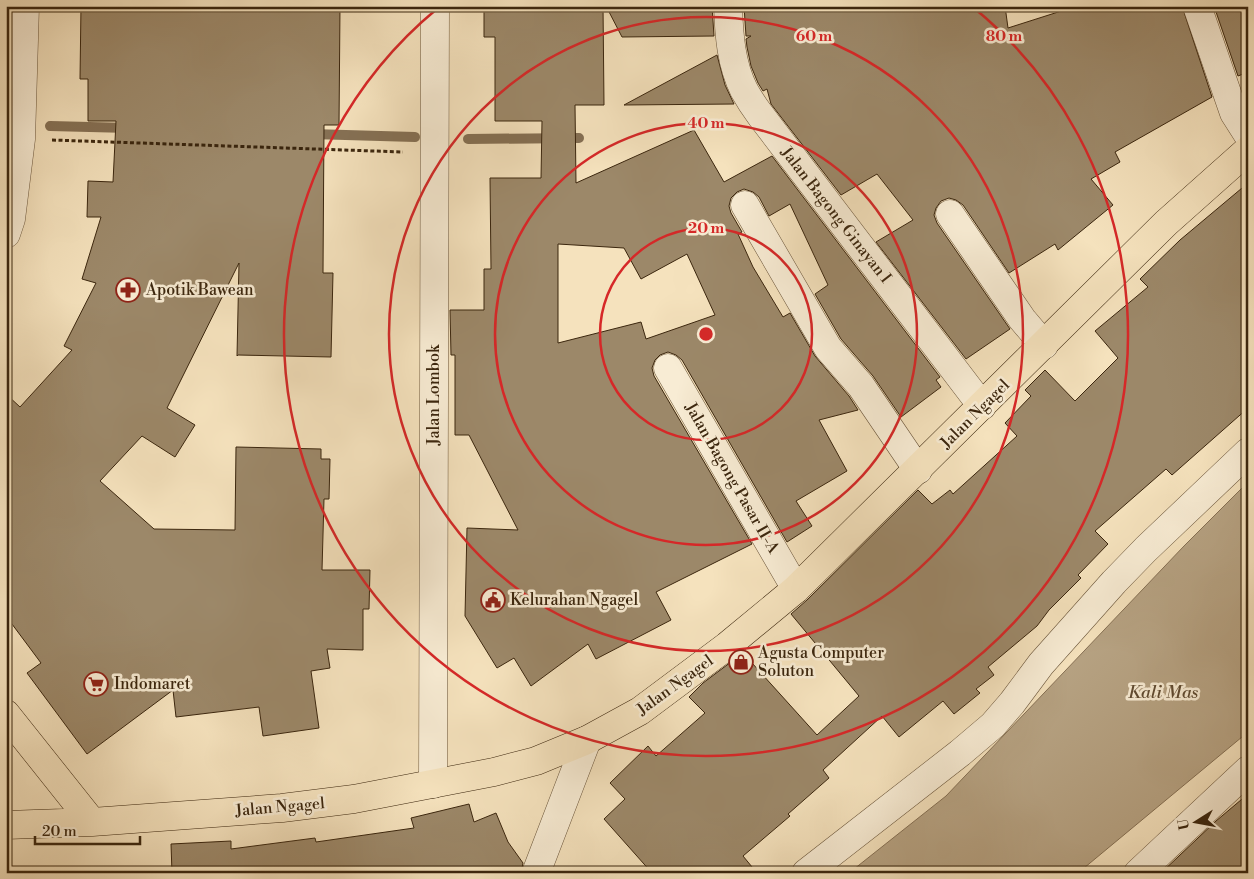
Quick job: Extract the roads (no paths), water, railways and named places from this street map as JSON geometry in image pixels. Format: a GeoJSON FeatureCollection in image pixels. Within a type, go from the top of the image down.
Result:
{"type":"FeatureCollection","features":[{"type":"Feature","properties":{"kind":"highway","name":"Jalan Ngagel"},"geometry":{"type":"LineString","coordinates":[[6,825],[92,822],[282,808],[354,799],[494,772],[536,761],[587,740],[640,711],[675,686],[796,589],[1166,223],[1248,150]]}},
{"type":"Feature","properties":{"kind":"highway"},"geometry":{"type":"LineString","coordinates":[[6,714],[92,822]]}},
{"type":"Feature","properties":{"kind":"street"},"geometry":{"type":"LineString","coordinates":[[6,234],[11,219],[21,139],[25,6]]}},
{"type":"Feature","properties":{"kind":"street","name":"Jalan Lombok"},"geometry":{"type":"LineString","coordinates":[[433,784],[435,6]]}},
{"type":"Feature","properties":{"kind":"street","name":"Jalan Bagong Ginayan I"},"geometry":{"type":"LineString","coordinates":[[728,6],[730,40],[734,64],[744,89],[761,116],[982,406]]}},
{"type":"Feature","properties":{"kind":"street"},"geometry":{"type":"LineString","coordinates":[[1197,6],[1234,113],[1248,135]]}},
{"type":"Feature","properties":{"kind":"street"},"geometry":{"type":"LineString","coordinates":[[745,205],[828,348],[861,386],[918,470]]}},
{"type":"Feature","properties":{"kind":"street"},"geometry":{"type":"LineString","coordinates":[[950,214],[1022,319],[1044,345]]}},
{"type":"Feature","properties":{"kind":"street","name":"Jalan Bagong Pasar II-A"},"geometry":{"type":"LineString","coordinates":[[668,368],[796,589]]}},
{"type":"Feature","properties":{"kind":"street"},"geometry":{"type":"LineString","coordinates":[[806,873],[960,753],[992,725],[1012,703],[1041,664],[1114,582],[1153,542],[1248,452]]}},
{"type":"Feature","properties":{"kind":"street"},"geometry":{"type":"LineString","coordinates":[[536,873],[587,740]]}},
{"type":"Feature","properties":{"kind":"street"},"geometry":{"type":"LineString","coordinates":[[1138,873],[1248,770]]}},
{"type":"Feature","properties":{"kind":"water","name":"Kali Mas"},"geometry":{"type":"Polygon","coordinates":[[[1248,482],[1248,732],[1078,873],[849,873],[946,796],[1184,546],[1248,482]]]}},
{"type":"Feature","properties":{"kind":"waterway"},"geometry":{"type":"LineString","coordinates":[[50,126],[129,128]]}},
{"type":"Feature","properties":{"kind":"waterway"},"geometry":{"type":"LineString","coordinates":[[311,134],[415,137]]}},
{"type":"Feature","properties":{"kind":"waterway"},"geometry":{"type":"LineString","coordinates":[[468,139],[579,138]]}},
{"type":"Feature","properties":{"kind":"place","name":"Apotik Bawean"},"geometry":{"type":"Point","coordinates":[128,290]}},
{"type":"Feature","properties":{"kind":"place","name":"Kelurahan Ngagel"},"geometry":{"type":"Point","coordinates":[493,600]}},
{"type":"Feature","properties":{"kind":"place","name":"Agusta Computer Soluton"},"geometry":{"type":"Point","coordinates":[741,662]}},
{"type":"Feature","properties":{"kind":"place","name":"Indomaret"},"geometry":{"type":"Point","coordinates":[96,684]}}]}
